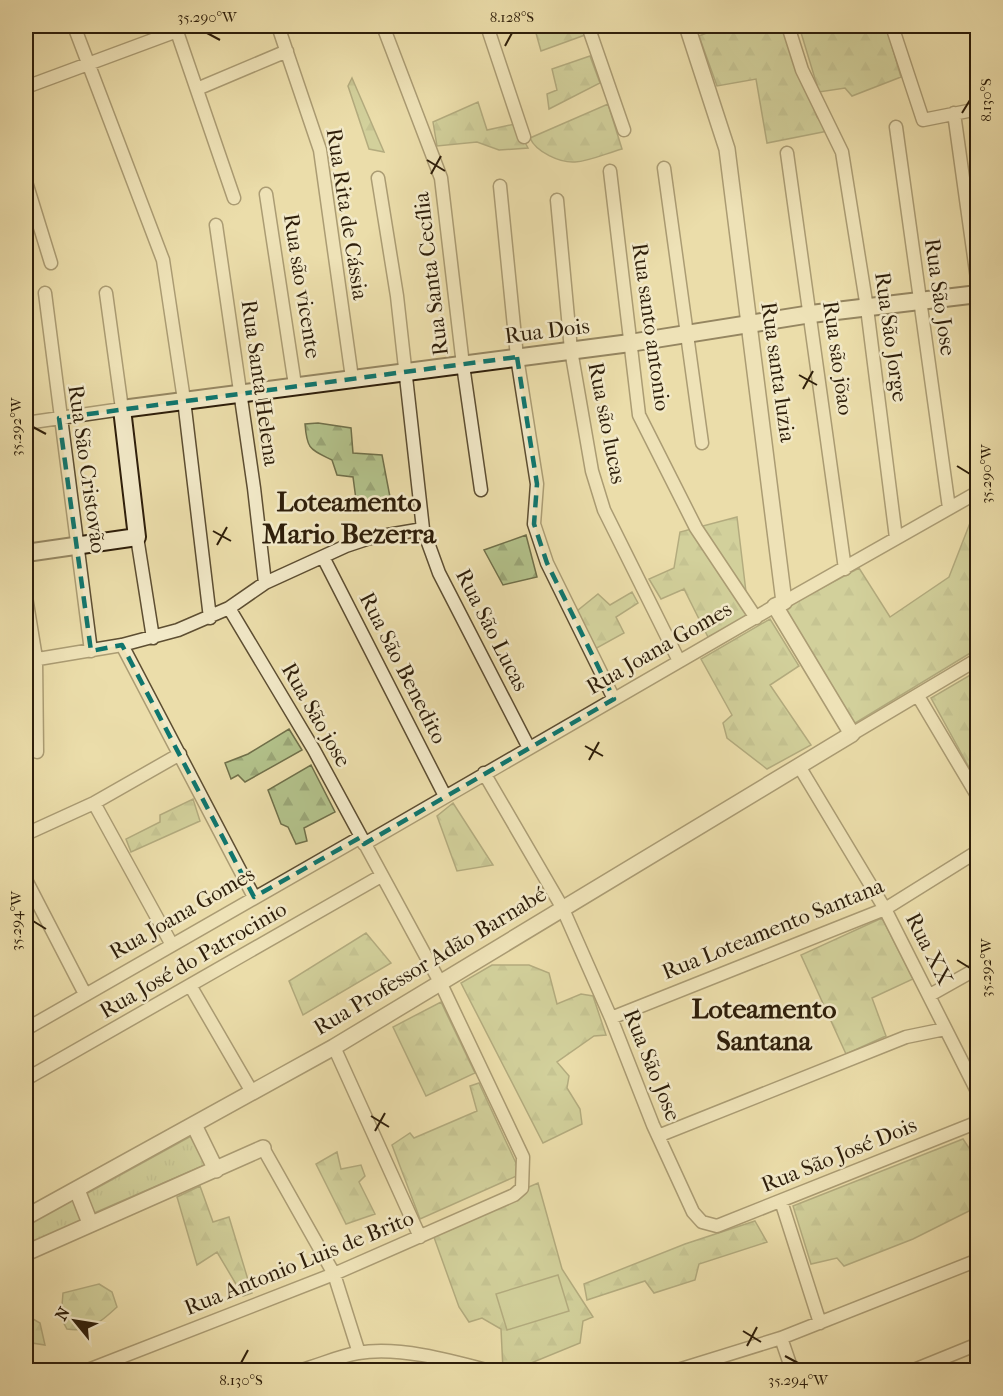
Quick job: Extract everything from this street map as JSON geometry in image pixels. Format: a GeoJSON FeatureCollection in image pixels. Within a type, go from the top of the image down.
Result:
{"type":"FeatureCollection","features":[{"type":"Feature","properties":{"kind":"main road","name":"Rua Dois"},"geometry":{"type":"LineString","coordinates":[[122,409],[462,363],[630,343],[811,314],[978,294]]}},
{"type":"Feature","properties":{"kind":"main road"},"geometry":{"type":"LineString","coordinates":[[26,553],[137,537],[122,409]]}},
{"type":"Feature","properties":{"kind":"street"},"geometry":{"type":"LineString","coordinates":[[74,26],[149,229],[163,260],[184,400],[210,618]]}},
{"type":"Feature","properties":{"kind":"street","name":"Rua Rita de Cássia"},"geometry":{"type":"LineString","coordinates":[[278,26],[320,150],[351,378]]}},
{"type":"Feature","properties":{"kind":"street","name":"Rua Santa Cecília"},"geometry":{"type":"LineString","coordinates":[[383,26],[441,178],[462,363],[481,490]]}},
{"type":"Feature","properties":{"kind":"street"},"geometry":{"type":"LineString","coordinates":[[487,26],[525,138]]}},
{"type":"Feature","properties":{"kind":"street"},"geometry":{"type":"LineString","coordinates":[[588,26],[624,130]]}},
{"type":"Feature","properties":{"kind":"street","name":"Rua santa luzia"},"geometry":{"type":"LineString","coordinates":[[687,26],[727,149],[748,324],[765,438],[780,604]]}},
{"type":"Feature","properties":{"kind":"street","name":"Rua São Jorge"},"geometry":{"type":"LineString","coordinates":[[788,26],[817,104],[838,143],[867,308],[896,538]]}},
{"type":"Feature","properties":{"kind":"street"},"geometry":{"type":"LineString","coordinates":[[892,26],[923,120],[978,109]]}},
{"type":"Feature","properties":{"kind":"street"},"geometry":{"type":"LineString","coordinates":[[26,87],[176,28],[234,198]]}},
{"type":"Feature","properties":{"kind":"street"},"geometry":{"type":"LineString","coordinates":[[197,89],[287,51]]}},
{"type":"Feature","properties":{"kind":"street"},"geometry":{"type":"LineString","coordinates":[[954,113],[978,286]]}},
{"type":"Feature","properties":{"kind":"street","name":"Rua São Jose"},"geometry":{"type":"LineString","coordinates":[[896,127],[949,508]]}},
{"type":"Feature","properties":{"kind":"street","name":"Rua são jõao"},"geometry":{"type":"LineString","coordinates":[[787,153],[845,569]]}},
{"type":"Feature","properties":{"kind":"street"},"geometry":{"type":"LineString","coordinates":[[664,168],[702,443]]}},
{"type":"Feature","properties":{"kind":"street","name":"Rua santo antonio"},"geometry":{"type":"LineString","coordinates":[[610,171],[639,414],[696,528],[756,618]]}},
{"type":"Feature","properties":{"kind":"street","name":"Rua São Lucas"},"geometry":{"type":"LineString","coordinates":[[378,178],[406,372],[423,529],[439,573],[529,748]]}},
{"type":"Feature","properties":{"kind":"street"},"geometry":{"type":"LineString","coordinates":[[26,182],[51,263]]}},
{"type":"Feature","properties":{"kind":"street"},"geometry":{"type":"LineString","coordinates":[[500,186],[518,357],[537,484],[534,524],[547,564],[614,699]]}},
{"type":"Feature","properties":{"kind":"street","name":"Rua são vicente"},"geometry":{"type":"LineString","coordinates":[[266,194],[296,385]]}},
{"type":"Feature","properties":{"kind":"street","name":"Rua são lucas"},"geometry":{"type":"LineString","coordinates":[[557,200],[571,350],[592,471],[604,510],[679,661]]}},
{"type":"Feature","properties":{"kind":"street","name":"Rua Santa Helena"},"geometry":{"type":"LineString","coordinates":[[216,225],[241,392],[265,583]]}},
{"type":"Feature","properties":{"kind":"street","name":"Rua São Cristovão"},"geometry":{"type":"LineString","coordinates":[[45,293],[59,418],[91,651]]}},
{"type":"Feature","properties":{"kind":"street"},"geometry":{"type":"LineString","coordinates":[[106,293],[122,409]]}},
{"type":"Feature","properties":{"kind":"street","name":"Rua Dois"},"geometry":{"type":"LineString","coordinates":[[26,423],[122,409]]}},
{"type":"Feature","properties":{"kind":"street","name":"Rua Joana Gomes"},"geometry":{"type":"LineString","coordinates":[[26,1029],[254,897],[445,796],[978,492]]}},
{"type":"Feature","properties":{"kind":"street"},"geometry":{"type":"LineString","coordinates":[[31,659],[91,651],[153,638],[210,618],[265,583],[370,538],[423,529]]}},
{"type":"Feature","properties":{"kind":"street"},"geometry":{"type":"LineString","coordinates":[[137,537],[153,638]]}},
{"type":"Feature","properties":{"kind":"street","name":"Rua São Benedito"},"geometry":{"type":"LineString","coordinates":[[324,558],[445,796]]}},
{"type":"Feature","properties":{"kind":"street"},"geometry":{"type":"LineString","coordinates":[[26,597],[38,752]]}},
{"type":"Feature","properties":{"kind":"street"},"geometry":{"type":"LineString","coordinates":[[780,604],[852,734],[978,659]]}},
{"type":"Feature","properties":{"kind":"street","name":"Rua São jose"},"geometry":{"type":"LineString","coordinates":[[229,608],[314,750],[441,984],[523,1157],[522,1188]]}},
{"type":"Feature","properties":{"kind":"street"},"geometry":{"type":"LineString","coordinates":[[122,645],[254,897]]}},
{"type":"Feature","properties":{"kind":"street"},"geometry":{"type":"LineString","coordinates":[[918,696],[978,797]]}},
{"type":"Feature","properties":{"kind":"street","name":"Rua Professor Adão Barnabé"},"geometry":{"type":"LineString","coordinates":[[26,1217],[334,1047],[852,734]]}},
{"type":"Feature","properties":{"kind":"street"},"geometry":{"type":"LineString","coordinates":[[26,834],[94,803],[180,754]]}},
{"type":"Feature","properties":{"kind":"street","name":"Rua XX"},"geometry":{"type":"LineString","coordinates":[[799,766],[885,909],[978,1093]]}},
{"type":"Feature","properties":{"kind":"street","name":"Rua São Jose"},"geometry":{"type":"LineString","coordinates":[[484,773],[562,908],[611,1018],[658,1136],[693,1212],[702,1222],[717,1226]]}},
{"type":"Feature","properties":{"kind":"street"},"geometry":{"type":"LineString","coordinates":[[94,803],[172,945]]}},
{"type":"Feature","properties":{"kind":"street","name":"Rua Loteamento Santana"},"geometry":{"type":"LineString","coordinates":[[611,1018],[885,909],[978,851]]}},
{"type":"Feature","properties":{"kind":"street","name":"Rua José do Patrocinio"},"geometry":{"type":"LineString","coordinates":[[26,1079],[191,987],[381,876]]}},
{"type":"Feature","properties":{"kind":"street"},"geometry":{"type":"LineString","coordinates":[[26,880],[85,994]]}},
{"type":"Feature","properties":{"kind":"street"},"geometry":{"type":"LineString","coordinates":[[930,995],[978,968]]}},
{"type":"Feature","properties":{"kind":"street"},"geometry":{"type":"LineString","coordinates":[[191,987],[252,1092]]}},
{"type":"Feature","properties":{"kind":"street"},"geometry":{"type":"LineString","coordinates":[[658,1136],[906,1037],[945,1029]]}},
{"type":"Feature","properties":{"kind":"street"},"geometry":{"type":"LineString","coordinates":[[334,1047],[420,1237]]}},
{"type":"Feature","properties":{"kind":"street","name":"Rua São José Dois"},"geometry":{"type":"LineString","coordinates":[[717,1226],[978,1122]]}},
{"type":"Feature","properties":{"kind":"street"},"geometry":{"type":"LineString","coordinates":[[194,1125],[216,1170]]}},
{"type":"Feature","properties":{"kind":"street"},"geometry":{"type":"LineString","coordinates":[[26,1253],[263,1148],[334,1274],[359,1353]]}},
{"type":"Feature","properties":{"kind":"street","name":"Rua Antonio Luis de Brito"},"geometry":{"type":"LineString","coordinates":[[88,1371],[334,1274],[514,1195],[522,1188]]}},
{"type":"Feature","properties":{"kind":"street"},"geometry":{"type":"LineString","coordinates":[[77,1190],[90,1223]]}},
{"type":"Feature","properties":{"kind":"street"},"geometry":{"type":"LineString","coordinates":[[781,1202],[820,1323]]}},
{"type":"Feature","properties":{"kind":"street"},"geometry":{"type":"LineString","coordinates":[[678,1371],[781,1338],[978,1260]]}},
{"type":"Feature","properties":{"kind":"street"},"geometry":{"type":"LineString","coordinates":[[781,1338],[792,1371]]}},
{"type":"Feature","properties":{"kind":"street"},"geometry":{"type":"LineString","coordinates":[[914,1371],[978,1344]]}},
{"type":"Feature","properties":{"kind":"street"},"geometry":{"type":"LineString","coordinates":[[301,1371],[359,1353],[442,1358],[486,1371]]}},
{"type":"Feature","properties":{"kind":"highlighted area"},"geometry":{"type":"Polygon","coordinates":[[[517,357],[537,484],[534,524],[547,563],[614,699],[364,844],[361,837],[254,897],[122,645],[91,651],[59,418],[517,357]]]}},
{"type":"Feature","properties":{"kind":"green space"},"geometry":{"type":"Polygon","coordinates":[[[534,26],[581,26],[585,35],[541,51],[534,26]]]}},
{"type":"Feature","properties":{"kind":"green space"},"geometry":{"type":"Polygon","coordinates":[[[724,26],[742,26],[744,32],[782,26],[817,117],[828,131],[767,143],[756,79],[717,86],[699,36],[724,26]]]}},
{"type":"Feature","properties":{"kind":"green space"},"geometry":{"type":"Polygon","coordinates":[[[799,26],[886,26],[901,77],[852,96],[845,88],[819,92],[799,26]]]}},
{"type":"Feature","properties":{"kind":"green space"},"geometry":{"type":"Polygon","coordinates":[[[590,56],[600,83],[549,109],[547,94],[557,90],[552,69],[590,56]]]}},
{"type":"Feature","properties":{"kind":"green space"},"geometry":{"type":"Polygon","coordinates":[[[352,78],[384,152],[369,149],[348,86],[352,78]]]}},
{"type":"Feature","properties":{"kind":"green space"},"geometry":{"type":"Polygon","coordinates":[[[478,102],[487,130],[515,124],[528,148],[499,150],[477,142],[437,146],[433,122],[478,102]]]}},
{"type":"Feature","properties":{"kind":"green space"},"geometry":{"type":"Polygon","coordinates":[[[608,104],[622,149],[587,160],[569,162],[556,159],[543,152],[530,138],[608,104]]]}},
{"type":"Feature","properties":{"kind":"green space"},"geometry":{"type":"Polygon","coordinates":[[[318,423],[351,428],[353,453],[382,455],[390,497],[357,507],[353,477],[337,475],[332,460],[314,451],[309,444],[305,424],[318,423]]]}},
{"type":"Feature","properties":{"kind":"green space"},"geometry":{"type":"Polygon","coordinates":[[[977,505],[977,649],[852,725],[783,609],[859,568],[890,617],[949,577],[977,505]]]}},
{"type":"Feature","properties":{"kind":"green space"},"geometry":{"type":"Polygon","coordinates":[[[737,517],[749,617],[708,637],[684,589],[661,599],[649,579],[674,568],[680,532],[737,517]]]}},
{"type":"Feature","properties":{"kind":"green space"},"geometry":{"type":"Polygon","coordinates":[[[526,535],[537,577],[503,585],[484,550],[526,535]]]}},
{"type":"Feature","properties":{"kind":"green space"},"geometry":{"type":"Polygon","coordinates":[[[632,592],[638,603],[616,617],[624,633],[595,649],[577,611],[598,594],[610,605],[632,592]]]}},
{"type":"Feature","properties":{"kind":"green space"},"geometry":{"type":"Polygon","coordinates":[[[770,619],[799,666],[770,685],[811,745],[767,769],[727,738],[723,723],[732,715],[701,659],[770,619]]]}},
{"type":"Feature","properties":{"kind":"green space"},"geometry":{"type":"Polygon","coordinates":[[[977,671],[977,782],[931,698],[977,671]]]}},
{"type":"Feature","properties":{"kind":"green space"},"geometry":{"type":"Polygon","coordinates":[[[289,729],[302,750],[245,782],[238,775],[231,779],[225,763],[248,754],[289,729]]]}},
{"type":"Feature","properties":{"kind":"green space"},"geometry":{"type":"Polygon","coordinates":[[[311,765],[335,812],[304,828],[307,841],[296,844],[288,827],[281,824],[268,790],[311,765]]]}},
{"type":"Feature","properties":{"kind":"green space"},"geometry":{"type":"Polygon","coordinates":[[[193,799],[200,821],[131,852],[126,839],[160,822],[160,815],[193,799]]]}},
{"type":"Feature","properties":{"kind":"green space"},"geometry":{"type":"Polygon","coordinates":[[[453,803],[493,865],[457,871],[437,816],[453,803]]]}},
{"type":"Feature","properties":{"kind":"green space"},"geometry":{"type":"Polygon","coordinates":[[[882,918],[913,979],[872,998],[886,1036],[846,1054],[801,955],[882,918]]]}},
{"type":"Feature","properties":{"kind":"green space"},"geometry":{"type":"Polygon","coordinates":[[[366,933],[391,963],[303,1015],[289,981],[366,933]]]}},
{"type":"Feature","properties":{"kind":"green space"},"geometry":{"type":"Polygon","coordinates":[[[492,965],[529,965],[549,973],[557,1004],[581,994],[593,996],[606,1035],[594,1036],[557,1062],[569,1076],[567,1088],[580,1109],[582,1124],[543,1143],[461,983],[492,965]]]}},
{"type":"Feature","properties":{"kind":"green space"},"geometry":{"type":"Polygon","coordinates":[[[441,1002],[475,1073],[426,1096],[393,1027],[441,1002]]]}},
{"type":"Feature","properties":{"kind":"green space"},"geometry":{"type":"Polygon","coordinates":[[[479,1083],[521,1174],[420,1219],[392,1145],[410,1133],[414,1138],[477,1111],[470,1086],[479,1083]]]}},
{"type":"Feature","properties":{"kind":"green space"},"geometry":{"type":"Polygon","coordinates":[[[193,1135],[207,1164],[92,1214],[84,1195],[193,1135]]]}},
{"type":"Feature","properties":{"kind":"green space"},"geometry":{"type":"Polygon","coordinates":[[[963,1139],[977,1160],[977,1207],[913,1239],[844,1266],[837,1258],[811,1264],[793,1206],[963,1139]]]}},
{"type":"Feature","properties":{"kind":"green space"},"geometry":{"type":"Polygon","coordinates":[[[337,1152],[341,1169],[361,1165],[365,1176],[359,1182],[375,1214],[346,1224],[316,1164],[337,1152]]]}},
{"type":"Feature","properties":{"kind":"green space"},"geometry":{"type":"Polygon","coordinates":[[[538,1183],[562,1269],[593,1317],[583,1321],[580,1343],[514,1370],[503,1370],[501,1329],[482,1318],[469,1322],[459,1307],[431,1229],[538,1183]]]}},
{"type":"Feature","properties":{"kind":"green space"},"geometry":{"type":"Polygon","coordinates":[[[200,1186],[213,1222],[229,1217],[252,1293],[243,1296],[217,1252],[197,1265],[177,1197],[200,1186]]]}},
{"type":"Feature","properties":{"kind":"green space"},"geometry":{"type":"Polygon","coordinates":[[[76,1197],[85,1219],[26,1247],[26,1225],[76,1197]]]}},
{"type":"Feature","properties":{"kind":"green space"},"geometry":{"type":"Polygon","coordinates":[[[755,1221],[767,1242],[699,1264],[695,1280],[654,1293],[645,1281],[587,1300],[584,1284],[685,1244],[755,1221]]]}},
{"type":"Feature","properties":{"kind":"green space"},"geometry":{"type":"Polygon","coordinates":[[[558,1275],[569,1311],[507,1330],[496,1294],[558,1275]]]}},
{"type":"Feature","properties":{"kind":"green space"},"geometry":{"type":"Polygon","coordinates":[[[99,1284],[112,1292],[117,1307],[89,1327],[67,1329],[61,1318],[63,1293],[99,1284]]]}},
{"type":"Feature","properties":{"kind":"green space"},"geometry":{"type":"Polygon","coordinates":[[[26,1315],[40,1323],[45,1345],[26,1342],[26,1315]]]}},
{"type":"Feature","properties":{"kind":"district","name":"Loteamento Mario Bezerra"},"geometry":{"type":"Point","coordinates":[349,517]}},
{"type":"Feature","properties":{"kind":"district","name":"Loteamento Santana"},"geometry":{"type":"Point","coordinates":[764,1024]}}]}
